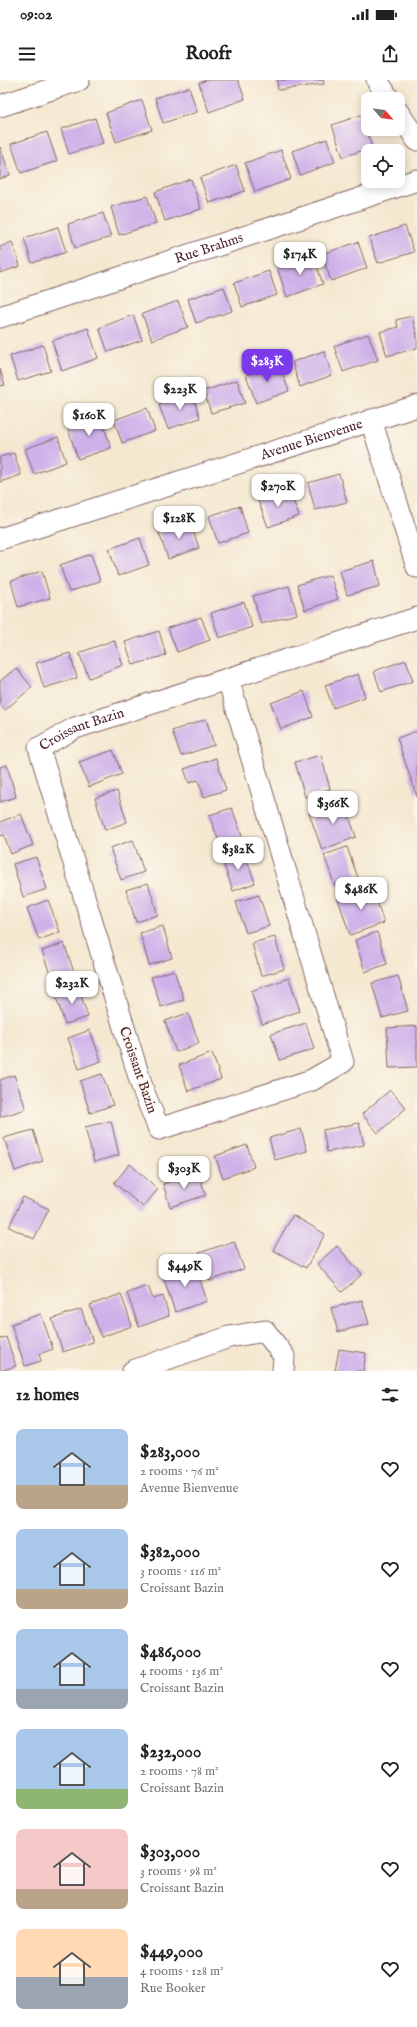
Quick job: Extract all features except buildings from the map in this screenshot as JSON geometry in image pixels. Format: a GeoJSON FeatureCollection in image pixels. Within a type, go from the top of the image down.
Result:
{"type":"FeatureCollection","features":[{"type":"Feature","properties":{"kind":"street"},"geometry":{"type":"LineString","coordinates":[[0,106],[79,80]]}},
{"type":"Feature","properties":{"kind":"street"},"geometry":{"type":"LineString","coordinates":[[377,80],[385,92]]}},
{"type":"Feature","properties":{"kind":"street"},"geometry":{"type":"LineString","coordinates":[[405,122],[417,140]]}},
{"type":"Feature","properties":{"kind":"street","name":"Rue Brahms"},"geometry":{"type":"LineString","coordinates":[[0,316],[417,180]]}},
{"type":"Feature","properties":{"kind":"street","name":"Avenue Bienvenue"},"geometry":{"type":"LineString","coordinates":[[0,539],[417,406]]}},
{"type":"Feature","properties":{"kind":"street"},"geometry":{"type":"LineString","coordinates":[[371,420],[417,567]]}},
{"type":"Feature","properties":{"kind":"street","name":"Croissant Bazin"},"geometry":{"type":"LineString","coordinates":[[228,679],[343,1062],[312,1080],[159,1129],[143,1090],[39,748],[75,728],[417,618]]}},
{"type":"Feature","properties":{"kind":"street"},"geometry":{"type":"LineString","coordinates":[[133,1371],[229,1337],[266,1331],[284,1356],[283,1371]]}}]}
